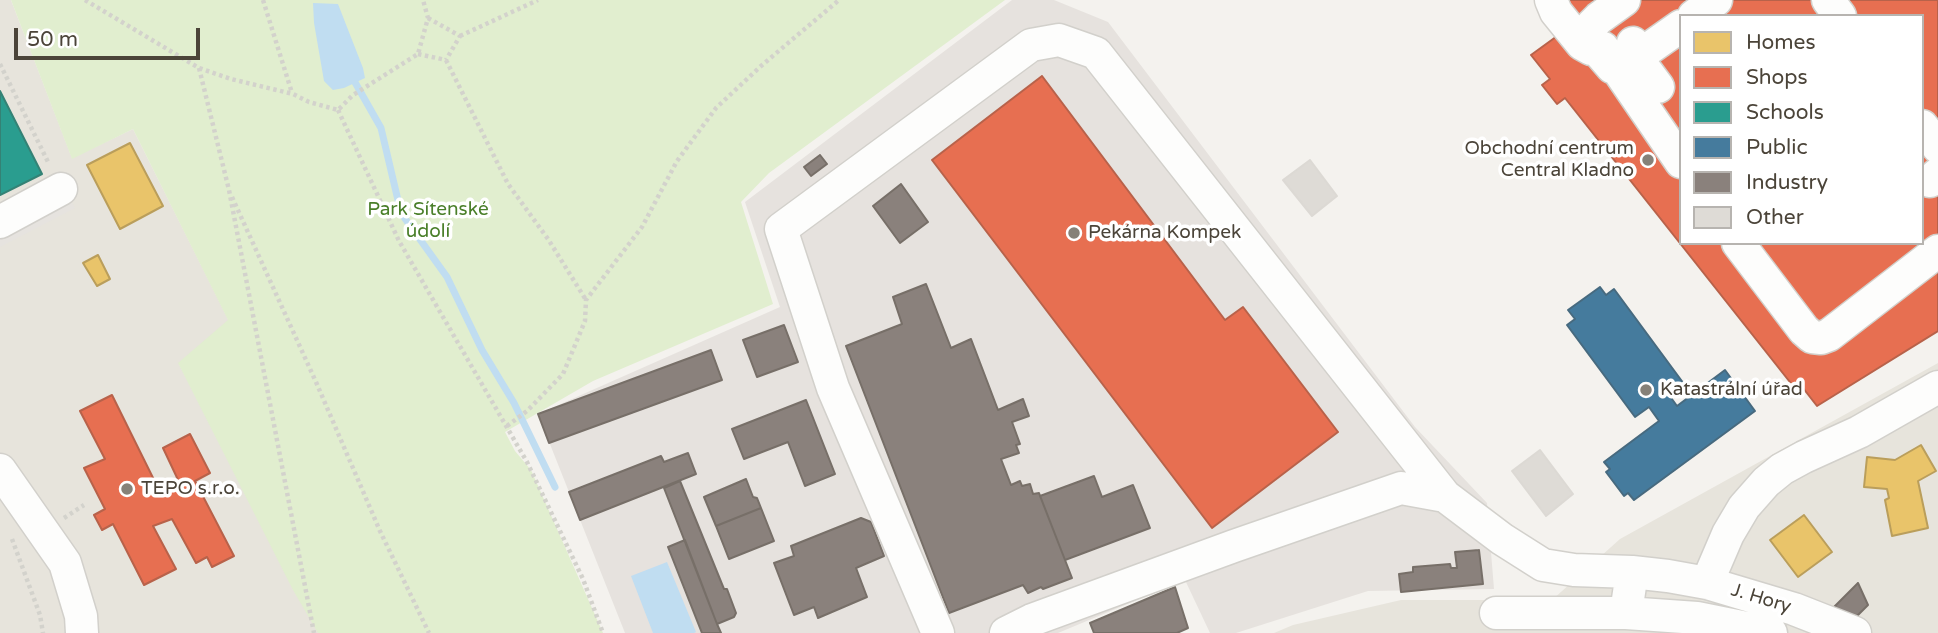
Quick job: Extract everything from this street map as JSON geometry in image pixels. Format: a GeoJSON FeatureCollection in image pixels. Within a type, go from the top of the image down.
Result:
{"type":"FeatureCollection","features":[{"type":"Feature","properties":{"kind":"street"},"geometry":{"type":"LineString","coordinates":[[1551,0],[1556,12],[1582,44],[1591,49],[1616,53],[1689,0]]}},
{"type":"Feature","properties":{"kind":"street"},"geometry":{"type":"LineString","coordinates":[[1564,0],[1616,53],[1679,161]]}},
{"type":"Feature","properties":{"kind":"street"},"geometry":{"type":"LineString","coordinates":[[1589,0],[1600,12],[1613,14],[1639,0]]}},
{"type":"Feature","properties":{"kind":"street"},"geometry":{"type":"LineString","coordinates":[[1624,0],[1592,25],[1593,45],[1638,60],[1658,87]]}},
{"type":"Feature","properties":{"kind":"street"},"geometry":{"type":"LineString","coordinates":[[1697,14],[1716,0]]}},
{"type":"Feature","properties":{"kind":"street"},"geometry":{"type":"LineString","coordinates":[[1616,53],[1622,66],[1627,64],[1679,27]]}},
{"type":"Feature","properties":{"kind":"street"},"geometry":{"type":"LineString","coordinates":[[938,633],[833,388],[781,229],[1031,44],[1059,40],[1096,53],[1445,496]]}},
{"type":"Feature","properties":{"kind":"street"},"geometry":{"type":"LineString","coordinates":[[1924,130],[1938,148]]}},
{"type":"Feature","properties":{"kind":"street"},"geometry":{"type":"LineString","coordinates":[[0,222],[61,188]]}},
{"type":"Feature","properties":{"kind":"street"},"geometry":{"type":"LineString","coordinates":[[1740,245],[1804,330],[1812,337],[1821,338],[1829,335],[1938,251]]}},
{"type":"Feature","properties":{"kind":"street"},"geometry":{"type":"LineString","coordinates":[[1740,245],[1807,334],[1822,338],[1829,333]]}},
{"type":"Feature","properties":{"kind":"street"},"geometry":{"type":"LineString","coordinates":[[1707,583],[1728,534],[1744,507],[1766,482],[1782,469],[1859,432],[1938,387]]}},
{"type":"Feature","properties":{"kind":"street"},"geometry":{"type":"LineString","coordinates":[[0,470],[65,563],[82,633]]}},
{"type":"Feature","properties":{"kind":"street"},"geometry":{"type":"LineString","coordinates":[[1006,633],[1032,620],[1401,488],[1445,496]]}},
{"type":"Feature","properties":{"kind":"street","name":"J. Hory"},"geometry":{"type":"LineString","coordinates":[[1445,496],[1543,565],[1632,572],[1707,583],[1791,621],[1855,633]]}},
{"type":"Feature","properties":{"kind":"street"},"geometry":{"type":"LineString","coordinates":[[1626,613],[1632,572]]}},
{"type":"Feature","properties":{"kind":"street"},"geometry":{"type":"LineString","coordinates":[[1496,613],[1626,613],[1697,618],[1771,633]]}},
{"type":"Feature","properties":{"kind":"path"},"geometry":{"type":"LineString","coordinates":[[85,0],[198,68],[230,79],[293,94],[309,102],[338,110],[399,241],[527,462],[583,579],[603,633]]}},
{"type":"Feature","properties":{"kind":"path"},"geometry":{"type":"LineString","coordinates":[[263,0],[293,94]]}},
{"type":"Feature","properties":{"kind":"path"},"geometry":{"type":"LineString","coordinates":[[338,110],[353,95],[418,54],[428,19],[423,0]]}},
{"type":"Feature","properties":{"kind":"path"},"geometry":{"type":"LineString","coordinates":[[446,60],[460,36],[538,0]]}},
{"type":"Feature","properties":{"kind":"path"},"geometry":{"type":"LineString","coordinates":[[586,300],[642,227],[677,161],[716,108],[839,0]]}},
{"type":"Feature","properties":{"kind":"path"},"geometry":{"type":"LineString","coordinates":[[428,19],[460,36]]}},
{"type":"Feature","properties":{"kind":"path"},"geometry":{"type":"LineString","coordinates":[[418,54],[446,60]]}},
{"type":"Feature","properties":{"kind":"path"},"geometry":{"type":"LineString","coordinates":[[446,60],[508,184],[548,239],[586,300],[585,321],[563,374],[527,411],[507,426]]}},
{"type":"Feature","properties":{"kind":"path"},"geometry":{"type":"LineString","coordinates":[[0,64],[61,188]]}},
{"type":"Feature","properties":{"kind":"path"},"geometry":{"type":"LineString","coordinates":[[198,68],[229,190],[314,633]]}},
{"type":"Feature","properties":{"kind":"path"},"geometry":{"type":"LineString","coordinates":[[229,190],[380,531],[429,633]]}},
{"type":"Feature","properties":{"kind":"path"},"geometry":{"type":"LineString","coordinates":[[54,524],[84,505]]}},
{"type":"Feature","properties":{"kind":"path"},"geometry":{"type":"LineString","coordinates":[[9,530],[40,615],[43,633]]}},
{"type":"Feature","properties":{"kind":"shaded area"},"geometry":{"type":"Polygon","coordinates":[[[0,0],[11,0],[72,158],[133,129],[229,321],[179,364],[320,633],[0,633],[0,0]]]}},
{"type":"Feature","properties":{"kind":"shaded area"},"geometry":{"type":"Polygon","coordinates":[[[1012,0],[1054,0],[1108,22],[1415,427],[1487,503],[1494,589],[1368,591],[1236,633],[1210,633],[1185,580],[1058,633],[625,633],[538,414],[780,307],[745,202],[1012,0]]]}},
{"type":"Feature","properties":{"kind":"shaded area"},"geometry":{"type":"Polygon","coordinates":[[[65,190],[75,208],[0,247],[0,226],[65,190]]]}},
{"type":"Feature","properties":{"kind":"shaded area"},"geometry":{"type":"Polygon","coordinates":[[[1938,363],[1938,633],[1274,633],[1293,625],[1401,600],[1552,600],[1620,539],[1938,363]]]}},
{"type":"Feature","properties":{"kind":"green space","name":"Park Sítenské údolí"},"geometry":{"type":"Polygon","coordinates":[[[11,0],[1005,0],[769,173],[741,202],[773,304],[593,381],[505,432],[515,451],[531,470],[603,633],[318,633],[293,590],[178,363],[228,320],[133,129],[72,159],[11,0]]]}},
{"type":"Feature","properties":{"kind":"water"},"geometry":{"type":"Polygon","coordinates":[[[313,3],[338,4],[365,78],[333,90],[324,81],[313,3]]]}},
{"type":"Feature","properties":{"kind":"water"},"geometry":{"type":"Polygon","coordinates":[[[667,562],[696,632],[694,633],[653,633],[631,576],[667,562]]]}},
{"type":"Feature","properties":{"kind":"building: Homes"},"geometry":{"type":"Polygon","coordinates":[[[130,143],[163,206],[120,229],[87,165],[130,143]]]}},
{"type":"Feature","properties":{"kind":"building: Homes"},"geometry":{"type":"Polygon","coordinates":[[[98,255],[110,279],[97,286],[83,263],[98,255]]]}},
{"type":"Feature","properties":{"kind":"building: Homes"},"geometry":{"type":"Polygon","coordinates":[[[1921,445],[1936,471],[1918,481],[1928,528],[1892,536],[1885,500],[1889,498],[1887,489],[1864,487],[1867,457],[1895,460],[1921,445]]]}},
{"type":"Feature","properties":{"kind":"building: Homes"},"geometry":{"type":"Polygon","coordinates":[[[1804,515],[1832,552],[1798,577],[1770,540],[1804,515]]]}},
{"type":"Feature","properties":{"kind":"building: Shops","name":"Obchodní centrum Central Kladno"},"geometry":{"type":"Polygon","coordinates":[[[1545,0],[1938,0],[1938,331],[1817,406],[1803,388],[1797,391],[1681,245],[1924,245],[1924,14],[1679,14],[1679,242],[1565,98],[1557,104],[1542,85],[1550,79],[1531,55],[1564,31],[1545,0]]]}},
{"type":"Feature","properties":{"kind":"building: Shops","name":"Pekárna Kompek"},"geometry":{"type":"Polygon","coordinates":[[[1042,76],[1225,320],[1243,307],[1338,432],[1212,528],[932,160],[1042,76]]]}},
{"type":"Feature","properties":{"kind":"building: Shops","name":"TEPO s.r.o."},"geometry":{"type":"Polygon","coordinates":[[[112,395],[161,494],[180,484],[163,448],[190,434],[210,473],[195,481],[234,556],[212,567],[207,557],[196,563],[172,519],[153,526],[176,569],[144,585],[113,524],[102,530],[94,515],[105,509],[84,468],[105,459],[80,411],[112,395]]]}},
{"type":"Feature","properties":{"kind":"building: Schools"},"geometry":{"type":"Polygon","coordinates":[[[0,91],[42,174],[0,195],[0,91]]]}},
{"type":"Feature","properties":{"kind":"building: Public","name":"Katastrální úřad"},"geometry":{"type":"Polygon","coordinates":[[[1600,287],[1606,295],[1614,289],[1684,384],[1669,395],[1677,406],[1725,370],[1755,411],[1634,500],[1628,493],[1624,496],[1606,472],[1610,469],[1604,462],[1659,421],[1649,407],[1635,417],[1567,325],[1575,319],[1568,310],[1600,287]]]}},
{"type":"Feature","properties":{"kind":"building: Industry"},"geometry":{"type":"Polygon","coordinates":[[[820,155],[827,164],[811,176],[804,167],[820,155]]]}},
{"type":"Feature","properties":{"kind":"building: Industry"},"geometry":{"type":"Polygon","coordinates":[[[901,184],[928,222],[900,243],[873,206],[901,184]]]}},
{"type":"Feature","properties":{"kind":"building: Industry"},"geometry":{"type":"Polygon","coordinates":[[[926,284],[951,348],[971,339],[998,410],[1023,399],[1029,416],[1012,422],[1020,444],[1016,445],[1019,453],[1001,459],[1011,485],[1020,481],[1022,486],[1030,484],[1033,494],[1039,493],[1072,578],[1028,593],[1023,585],[949,613],[846,346],[902,324],[893,297],[926,284]]]}},
{"type":"Feature","properties":{"kind":"building: Industry"},"geometry":{"type":"Polygon","coordinates":[[[784,325],[798,362],[757,377],[743,340],[784,325]]]}},
{"type":"Feature","properties":{"kind":"building: Industry"},"geometry":{"type":"Polygon","coordinates":[[[711,350],[722,380],[549,443],[538,414],[711,350]]]}},
{"type":"Feature","properties":{"kind":"building: Industry"},"geometry":{"type":"Polygon","coordinates":[[[806,400],[835,474],[805,486],[788,442],[744,459],[732,429],[806,400]]]}},
{"type":"Feature","properties":{"kind":"building: Industry"},"geometry":{"type":"Polygon","coordinates":[[[688,453],[696,474],[580,520],[569,492],[661,456],[664,462],[688,453]]]}},
{"type":"Feature","properties":{"kind":"building: Industry"},"geometry":{"type":"Polygon","coordinates":[[[1094,476],[1102,497],[1133,485],[1150,528],[1065,560],[1040,496],[1094,476]]]}},
{"type":"Feature","properties":{"kind":"building: Industry"},"geometry":{"type":"Polygon","coordinates":[[[746,479],[761,508],[716,526],[704,497],[746,479]]]}},
{"type":"Feature","properties":{"kind":"building: Industry"},"geometry":{"type":"Polygon","coordinates":[[[680,481],[736,613],[734,617],[717,624],[664,488],[680,481]]]}},
{"type":"Feature","properties":{"kind":"building: Industry"},"geometry":{"type":"Polygon","coordinates":[[[761,508],[774,541],[729,559],[716,526],[761,508]]]}},
{"type":"Feature","properties":{"kind":"building: Industry"},"geometry":{"type":"Polygon","coordinates":[[[861,518],[871,522],[884,556],[856,568],[867,597],[818,618],[814,607],[794,615],[774,563],[794,556],[791,546],[861,518]]]}},
{"type":"Feature","properties":{"kind":"building: Industry"},"geometry":{"type":"Polygon","coordinates":[[[685,540],[721,633],[702,633],[668,547],[685,540]]]}},
{"type":"Feature","properties":{"kind":"building: Industry"},"geometry":{"type":"Polygon","coordinates":[[[1479,550],[1483,584],[1401,592],[1399,574],[1413,572],[1413,567],[1450,564],[1451,568],[1457,568],[1455,552],[1479,550]]]}},
{"type":"Feature","properties":{"kind":"building: Industry"},"geometry":{"type":"Polygon","coordinates":[[[1858,583],[1868,605],[1856,617],[1834,607],[1858,583]]]}},
{"type":"Feature","properties":{"kind":"building: Industry"},"geometry":{"type":"Polygon","coordinates":[[[1175,587],[1188,628],[1177,633],[1094,633],[1090,623],[1175,587]]]}},
{"type":"Feature","properties":{"kind":"building: Other"},"geometry":{"type":"Polygon","coordinates":[[[1310,160],[1337,196],[1312,216],[1283,180],[1310,160]]]}},
{"type":"Feature","properties":{"kind":"building: Other"},"geometry":{"type":"Polygon","coordinates":[[[1540,450],[1573,494],[1546,516],[1512,471],[1540,450]]]}},
{"type":"Feature","properties":{"kind":"waterway"},"geometry":{"type":"LineString","coordinates":[[352,77],[381,128],[401,213],[447,277],[482,350],[514,403],[555,487]]}},
{"type":"Feature","properties":{"kind":"place","name":"Obchodní centrum Central Kladno"},"geometry":{"type":"Point","coordinates":[1648,160]}},
{"type":"Feature","properties":{"kind":"place","name":"Pekárna Kompek"},"geometry":{"type":"Point","coordinates":[1074,233]}},
{"type":"Feature","properties":{"kind":"place","name":"Katastrální úřad"},"geometry":{"type":"Point","coordinates":[1646,390]}},
{"type":"Feature","properties":{"kind":"place","name":"TEPO s.r.o."},"geometry":{"type":"Point","coordinates":[127,489]}}]}
